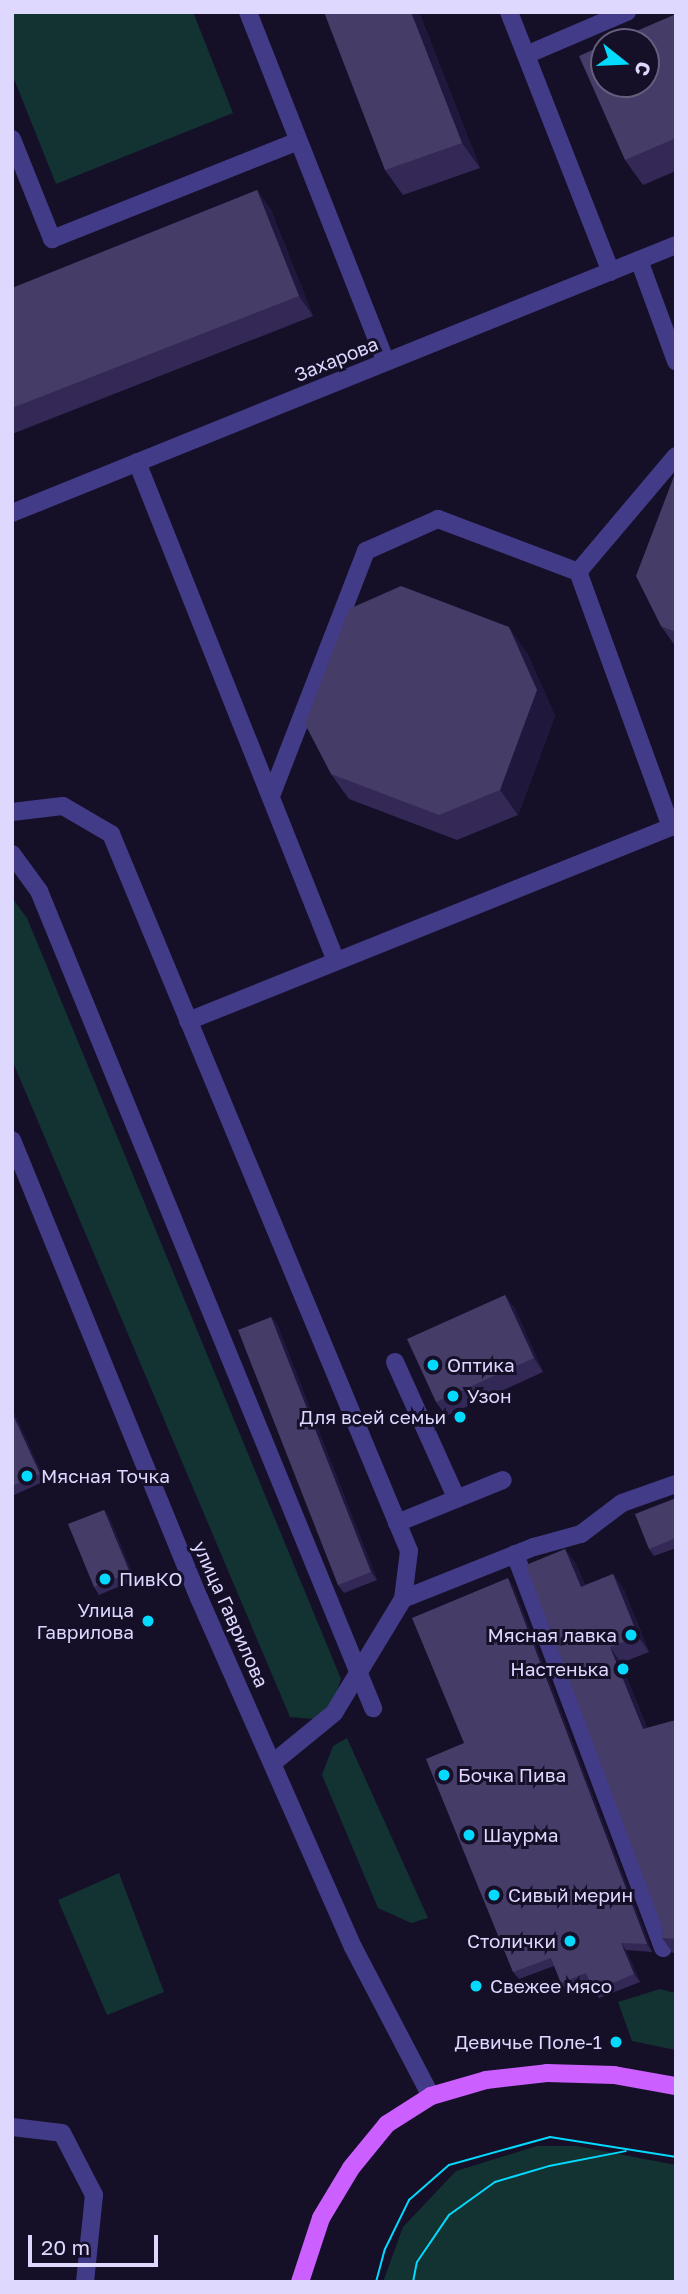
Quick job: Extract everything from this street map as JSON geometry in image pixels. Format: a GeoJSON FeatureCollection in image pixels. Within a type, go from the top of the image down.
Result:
{"type":"FeatureCollection","features":[{"type":"Feature","properties":{"kind":"main road"},"geometry":{"type":"LineString","coordinates":[[300,2282],[321,2218],[351,2168],[387,2123],[431,2096],[486,2080],[547,2073],[614,2075],[676,2086]]}},
{"type":"Feature","properties":{"kind":"street"},"geometry":{"type":"LineString","coordinates":[[248,12],[386,362]]}},
{"type":"Feature","properties":{"kind":"street"},"geometry":{"type":"LineString","coordinates":[[509,12],[611,272]]}},
{"type":"Feature","properties":{"kind":"street"},"geometry":{"type":"LineString","coordinates":[[526,55],[627,12]]}},
{"type":"Feature","properties":{"kind":"street"},"geometry":{"type":"LineString","coordinates":[[12,139],[52,239],[299,141]]}},
{"type":"Feature","properties":{"kind":"street","name":"Захарова"},"geometry":{"type":"LineString","coordinates":[[12,513],[676,246]]}},
{"type":"Feature","properties":{"kind":"street"},"geometry":{"type":"LineString","coordinates":[[639,260],[676,361]]}},
{"type":"Feature","properties":{"kind":"street"},"geometry":{"type":"LineString","coordinates":[[578,572],[676,456]]}},
{"type":"Feature","properties":{"kind":"street"},"geometry":{"type":"LineString","coordinates":[[137,462],[336,961]]}},
{"type":"Feature","properties":{"kind":"street"},"geometry":{"type":"LineString","coordinates":[[188,1021],[673,826],[578,572],[438,519],[366,551],[271,796]]}},
{"type":"Feature","properties":{"kind":"street"},"geometry":{"type":"LineString","coordinates":[[12,812],[63,806],[111,834],[409,1551],[403,1599],[334,1713],[274,1762]]}},
{"type":"Feature","properties":{"kind":"street"},"geometry":{"type":"LineString","coordinates":[[12,854],[39,891],[373,1708]]}},
{"type":"Feature","properties":{"kind":"street","name":"улица Гаврилова"},"geometry":{"type":"LineString","coordinates":[[12,1140],[199,1598],[354,1947],[431,2096]]}},
{"type":"Feature","properties":{"kind":"street"},"geometry":{"type":"LineString","coordinates":[[395,1362],[457,1499]]}},
{"type":"Feature","properties":{"kind":"street"},"geometry":{"type":"LineString","coordinates":[[397,1523],[503,1480]]}},
{"type":"Feature","properties":{"kind":"street"},"geometry":{"type":"LineString","coordinates":[[403,1599],[515,1554],[581,1534],[622,1503],[676,1484]]}},
{"type":"Feature","properties":{"kind":"street"},"geometry":{"type":"LineString","coordinates":[[515,1554],[663,1948]]}},
{"type":"Feature","properties":{"kind":"street"},"geometry":{"type":"LineString","coordinates":[[12,2127],[62,2133],[94,2195],[85,2282]]}},
{"type":"Feature","properties":{"kind":"green space"},"geometry":{"type":"Polygon","coordinates":[[[12,12],[193,12],[233,113],[56,184],[12,74],[12,12]]]}},
{"type":"Feature","properties":{"kind":"green space"},"geometry":{"type":"Polygon","coordinates":[[[12,898],[27,918],[341,1679],[334,1702],[314,1719],[290,1717],[12,1060],[12,898]]]}},
{"type":"Feature","properties":{"kind":"green space"},"geometry":{"type":"Polygon","coordinates":[[[347,1738],[428,1918],[411,1923],[378,1908],[322,1775],[333,1746],[347,1738]]]}},
{"type":"Feature","properties":{"kind":"green space"},"geometry":{"type":"Polygon","coordinates":[[[119,1873],[164,1992],[107,2015],[58,1900],[119,1873]]]}},
{"type":"Feature","properties":{"kind":"green space"},"geometry":{"type":"Polygon","coordinates":[[[660,1989],[676,1993],[676,2050],[632,2041],[618,2002],[660,1989]]]}},
{"type":"Feature","properties":{"kind":"green space"},"geometry":{"type":"Polygon","coordinates":[[[537,2146],[577,2146],[676,2165],[676,2282],[383,2282],[403,2227],[456,2171],[537,2146]]]}},
{"type":"Feature","properties":{"kind":"building"},"geometry":{"type":"Polygon","coordinates":[[[324,12],[411,12],[462,143],[385,170],[324,12]]]}},
{"type":"Feature","properties":{"kind":"building"},"geometry":{"type":"Polygon","coordinates":[[[676,14],[676,138],[625,160],[598,98],[660,98],[660,28],[644,28],[676,14]]]}},
{"type":"Feature","properties":{"kind":"building"},"geometry":{"type":"Polygon","coordinates":[[[590,51],[590,81],[579,56],[590,51]]]}},
{"type":"Feature","properties":{"kind":"building"},"geometry":{"type":"Polygon","coordinates":[[[257,190],[299,296],[12,408],[12,288],[257,190]]]}},
{"type":"Feature","properties":{"kind":"building"},"geometry":{"type":"Polygon","coordinates":[[[676,471],[676,632],[661,626],[636,576],[676,471]]]}},
{"type":"Feature","properties":{"kind":"building"},"geometry":{"type":"Polygon","coordinates":[[[401,586],[509,627],[537,690],[500,790],[439,815],[331,774],[305,724],[349,609],[401,586]]]}},
{"type":"Feature","properties":{"kind":"building"},"geometry":{"type":"Polygon","coordinates":[[[505,1295],[534,1358],[436,1402],[407,1339],[505,1295]]]}},
{"type":"Feature","properties":{"kind":"building"},"geometry":{"type":"Polygon","coordinates":[[[271,1317],[371,1572],[338,1585],[238,1330],[271,1317]]]}},
{"type":"Feature","properties":{"kind":"building"},"geometry":{"type":"Polygon","coordinates":[[[12,1413],[40,1474],[12,1486],[12,1413]]]}},
{"type":"Feature","properties":{"kind":"building"},"geometry":{"type":"Polygon","coordinates":[[[676,1498],[676,1538],[649,1549],[635,1514],[676,1498]]]}},
{"type":"Feature","properties":{"kind":"building"},"geometry":{"type":"Polygon","coordinates":[[[104,1510],[130,1573],[94,1587],[68,1524],[104,1510]]]}},
{"type":"Feature","properties":{"kind":"building"},"geometry":{"type":"Polygon","coordinates":[[[565,1549],[581,1587],[613,1574],[638,1636],[610,1647],[643,1729],[676,1720],[676,1939],[662,1938],[663,1929],[526,1565],[565,1549]]]}},
{"type":"Feature","properties":{"kind":"building"},"geometry":{"type":"Polygon","coordinates":[[[508,1578],[647,1944],[621,1943],[634,1974],[594,1991],[586,1973],[561,1983],[551,1958],[513,1972],[426,1759],[464,1743],[412,1618],[508,1578]]]}},
{"type":"Feature","properties":{"kind":"tram line"},"geometry":{"type":"LineString","coordinates":[[376,2282],[385,2249],[409,2200],[449,2165],[550,2137],[676,2157]]}},
{"type":"Feature","properties":{"kind":"tram line"},"geometry":{"type":"LineString","coordinates":[[413,2282],[417,2262],[449,2215],[495,2182],[549,2166],[626,2151]]}},
{"type":"Feature","properties":{"kind":"place","name":"Оптика"},"geometry":{"type":"Point","coordinates":[433,1365]}},
{"type":"Feature","properties":{"kind":"place","name":"Узон"},"geometry":{"type":"Point","coordinates":[453,1396]}},
{"type":"Feature","properties":{"kind":"place","name":"Для всей семьи"},"geometry":{"type":"Point","coordinates":[460,1417]}},
{"type":"Feature","properties":{"kind":"place","name":"Мясная Точка"},"geometry":{"type":"Point","coordinates":[27,1476]}},
{"type":"Feature","properties":{"kind":"place","name":"ПивКО"},"geometry":{"type":"Point","coordinates":[105,1579]}},
{"type":"Feature","properties":{"kind":"place","name":"Улица Гаврилова"},"geometry":{"type":"Point","coordinates":[148,1621]}},
{"type":"Feature","properties":{"kind":"place","name":"Мясная лавка"},"geometry":{"type":"Point","coordinates":[631,1635]}},
{"type":"Feature","properties":{"kind":"place","name":"Настенька"},"geometry":{"type":"Point","coordinates":[623,1669]}},
{"type":"Feature","properties":{"kind":"place","name":"Бочка Пива"},"geometry":{"type":"Point","coordinates":[444,1775]}},
{"type":"Feature","properties":{"kind":"place","name":"Шаурма"},"geometry":{"type":"Point","coordinates":[469,1835]}},
{"type":"Feature","properties":{"kind":"place","name":"Сивый мерин"},"geometry":{"type":"Point","coordinates":[494,1895]}},
{"type":"Feature","properties":{"kind":"place","name":"Столички"},"geometry":{"type":"Point","coordinates":[570,1941]}},
{"type":"Feature","properties":{"kind":"place","name":"Свежее мясо"},"geometry":{"type":"Point","coordinates":[476,1986]}},
{"type":"Feature","properties":{"kind":"place","name":"Девичье Поле-1"},"geometry":{"type":"Point","coordinates":[616,2042]}}]}
